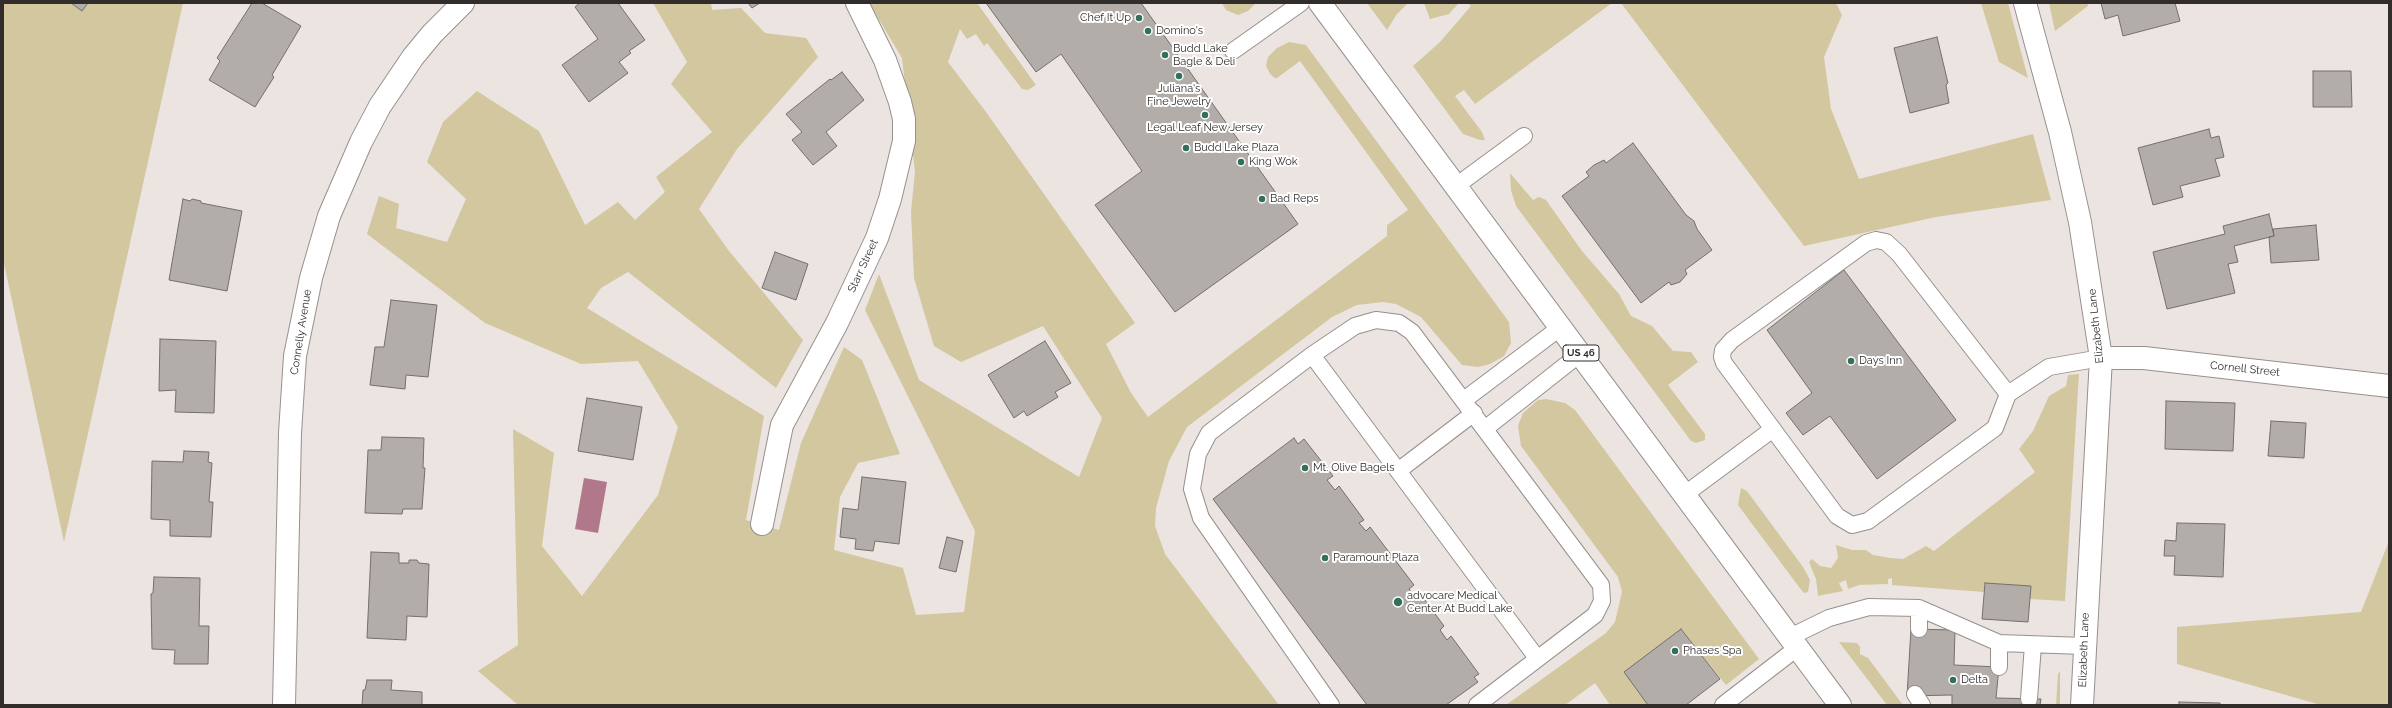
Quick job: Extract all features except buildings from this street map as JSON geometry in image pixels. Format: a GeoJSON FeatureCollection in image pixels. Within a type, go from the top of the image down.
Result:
{"type":"FeatureCollection","features":[{"type":"Feature","properties":{"kind":"street","name":"Connelly Avenue"},"geometry":{"type":"LineString","coordinates":[[284,705],[290,433],[295,356],[311,278],[329,216],[361,142],[380,106],[412,57],[432,34],[463,3]]}},
{"type":"Feature","properties":{"kind":"street","name":"Starr Street"},"geometry":{"type":"LineString","coordinates":[[762,524],[782,425],[836,323],[874,243],[890,199],[902,148],[904,128],[900,102],[880,48],[857,3]]}},
{"type":"Feature","properties":{"kind":"street","name":"US 46"},"geometry":{"type":"LineString","coordinates":[[1320,3],[1581,353],[1840,705]]}},
{"type":"Feature","properties":{"kind":"street","name":"Elizabeth Lane"},"geometry":{"type":"LineString","coordinates":[[2025,3],[2060,132],[2080,222],[2095,309],[2101,358],[2084,646],[2082,705]]}},
{"type":"Feature","properties":{"kind":"street","name":"Cornell Street"},"geometry":{"type":"LineString","coordinates":[[2101,358],[2144,358],[2389,386]]}},
{"type":"Feature","properties":{"kind":"lane"},"geometry":{"type":"LineString","coordinates":[[1233,51],[1301,3]]}},
{"type":"Feature","properties":{"kind":"lane"},"geometry":{"type":"LineString","coordinates":[[1456,186],[1524,136]]}},
{"type":"Feature","properties":{"kind":"lane"},"geometry":{"type":"LineString","coordinates":[[2008,394],[1899,254],[1886,242],[1876,240],[1861,247],[1732,340],[1723,350],[1724,363],[1837,516],[1852,525],[1868,521],[1995,428],[2008,394],[2049,367],[2101,358]]}},
{"type":"Feature","properties":{"kind":"lane"},"geometry":{"type":"LineString","coordinates":[[1331,705],[1201,518],[1192,489],[1198,454],[1209,433],[1312,355],[1362,323],[1376,320],[1399,323],[1412,332],[1598,578],[1603,593],[1602,601],[1595,615],[1477,705]]}},
{"type":"Feature","properties":{"kind":"lane"},"geometry":{"type":"LineString","coordinates":[[1464,400],[1561,327]]}},
{"type":"Feature","properties":{"kind":"lane"},"geometry":{"type":"LineString","coordinates":[[1486,428],[1581,353]]}},
{"type":"Feature","properties":{"kind":"lane"},"geometry":{"type":"LineString","coordinates":[[1312,355],[1537,658]]}},
{"type":"Feature","properties":{"kind":"lane"},"geometry":{"type":"LineString","coordinates":[[1398,471],[1474,414]]}},
{"type":"Feature","properties":{"kind":"lane"},"geometry":{"type":"LineString","coordinates":[[1684,495],[1773,429]]}},
{"type":"Feature","properties":{"kind":"lane"},"geometry":{"type":"LineString","coordinates":[[1723,705],[1794,643],[1829,618],[1869,607],[1919,608],[1956,627],[1999,643],[2084,646]]}},
{"type":"Feature","properties":{"kind":"lane"},"geometry":{"type":"LineString","coordinates":[[1919,608],[1919,629]]}},
{"type":"Feature","properties":{"kind":"lane"},"geometry":{"type":"LineString","coordinates":[[1999,643],[1999,666]]}},
{"type":"Feature","properties":{"kind":"lane"},"geometry":{"type":"LineString","coordinates":[[2029,699],[2033,645]]}},
{"type":"Feature","properties":{"kind":"shaded area"},"geometry":{"type":"Polygon","coordinates":[[[3,3],[183,3],[64,542],[3,259],[3,3]]]}},
{"type":"Feature","properties":{"kind":"shaded area"},"geometry":{"type":"Polygon","coordinates":[[[653,3],[711,3],[712,10],[741,8],[765,33],[806,38],[818,57],[737,149],[699,209],[729,251],[803,340],[776,388],[628,272],[601,288],[587,308],[764,416],[746,520],[779,530],[801,443],[844,347],[862,360],[900,454],[858,463],[840,497],[834,550],[903,568],[916,615],[964,612],[975,531],[865,310],[879,274],[919,380],[1079,477],[1102,418],[1043,326],[961,362],[934,346],[914,278],[911,212],[915,172],[902,58],[869,3],[977,3],[1036,85],[1028,90],[1022,89],[987,43],[984,46],[976,34],[967,39],[960,29],[948,62],[986,112],[1135,323],[1106,344],[1131,393],[1148,417],[1387,236],[1387,225],[1408,210],[1300,61],[1277,78],[1270,74],[1266,66],[1268,57],[1277,48],[1289,42],[1306,45],[1509,322],[1511,343],[1504,356],[1490,364],[1478,367],[1462,365],[1421,317],[1396,304],[1383,302],[1357,305],[1332,317],[1187,427],[1169,461],[1156,508],[1155,526],[1165,554],[1279,705],[518,705],[478,671],[518,645],[513,429],[554,453],[542,546],[582,596],[658,495],[678,427],[638,361],[581,364],[485,323],[367,234],[379,196],[399,204],[396,228],[447,242],[466,199],[427,162],[443,122],[477,91],[539,131],[585,225],[618,202],[635,220],[665,192],[656,177],[712,132],[671,84],[687,62],[653,3]]]}},
{"type":"Feature","properties":{"kind":"shaded area"},"geometry":{"type":"Polygon","coordinates":[[[1222,3],[1256,3],[1248,11],[1238,15],[1226,10],[1222,3]]]}},
{"type":"Feature","properties":{"kind":"shaded area"},"geometry":{"type":"Polygon","coordinates":[[[1367,3],[1408,3],[1397,14],[1387,30],[1367,3]]]}},
{"type":"Feature","properties":{"kind":"shaded area"},"geometry":{"type":"Polygon","coordinates":[[[1424,3],[1459,3],[1449,14],[1430,19],[1424,3]]]}},
{"type":"Feature","properties":{"kind":"shaded area"},"geometry":{"type":"Polygon","coordinates":[[[1468,3],[1612,3],[1475,104],[1464,90],[1455,96],[1482,132],[1485,140],[1480,140],[1463,134],[1413,66],[1440,42],[1471,6],[1468,3]]]}},
{"type":"Feature","properties":{"kind":"shaded area"},"geometry":{"type":"Polygon","coordinates":[[[1621,3],[1836,3],[1842,15],[1824,57],[1831,109],[1859,179],[2033,134],[2051,200],[1936,217],[1804,246],[1621,3]]]}},
{"type":"Feature","properties":{"kind":"shaded area"},"geometry":{"type":"Polygon","coordinates":[[[1981,3],[2008,3],[2028,78],[1999,62],[1981,3]]]}},
{"type":"Feature","properties":{"kind":"shaded area"},"geometry":{"type":"Polygon","coordinates":[[[2049,3],[2088,3],[2088,6],[2055,31],[2049,3]]]}},
{"type":"Feature","properties":{"kind":"shaded area"},"geometry":{"type":"Polygon","coordinates":[[[1510,173],[1533,200],[1539,197],[1546,200],[1582,251],[1619,294],[1631,316],[1652,326],[1673,351],[1691,352],[1698,362],[1668,385],[1705,434],[1705,440],[1696,443],[1691,441],[1516,206],[1511,190],[1510,173]]]}},
{"type":"Feature","properties":{"kind":"shaded area"},"geometry":{"type":"Polygon","coordinates":[[[2079,374],[2065,601],[2030,599],[2030,586],[1985,583],[1984,592],[1892,585],[1892,578],[1888,579],[1888,584],[1859,585],[1848,589],[1846,580],[1839,583],[1843,591],[1818,596],[1816,579],[1809,562],[1812,559],[1820,566],[1831,568],[1838,558],[1836,545],[1852,550],[1866,550],[1873,555],[1903,559],[1926,546],[1934,551],[2035,472],[2019,449],[2033,431],[2049,396],[2066,386],[2068,375],[2079,374]]]}},
{"type":"Feature","properties":{"kind":"shaded area"},"geometry":{"type":"Polygon","coordinates":[[[1546,399],[1565,403],[1575,410],[1759,659],[1726,685],[1681,629],[1648,705],[1610,705],[1595,683],[1565,705],[1506,705],[1606,633],[1615,622],[1622,592],[1618,577],[1521,446],[1518,426],[1523,413],[1538,400],[1546,399]]]}},
{"type":"Feature","properties":{"kind":"shaded area"},"geometry":{"type":"Polygon","coordinates":[[[584,478],[607,482],[598,533],[575,529],[584,478]]]}},
{"type":"Feature","properties":{"kind":"shaded area"},"geometry":{"type":"Polygon","coordinates":[[[1741,488],[1747,491],[1803,567],[1810,580],[1808,592],[1804,593],[1799,587],[1738,505],[1741,488]]]}},
{"type":"Feature","properties":{"kind":"shaded area"},"geometry":{"type":"Polygon","coordinates":[[[2389,541],[2389,705],[2321,705],[2177,664],[2177,627],[2361,612],[2389,541]]]}},
{"type":"Feature","properties":{"kind":"shaded area"},"geometry":{"type":"Polygon","coordinates":[[[1839,642],[1857,643],[1860,647],[1860,654],[1868,658],[1903,705],[1887,705],[1839,642]]]}},
{"type":"Feature","properties":{"kind":"shaded area"},"geometry":{"type":"Polygon","coordinates":[[[2060,671],[2060,705],[2056,705],[2058,674],[2060,671]]]}},
{"type":"Feature","properties":{"kind":"place","name":"Chef It Up"},"geometry":{"type":"Point","coordinates":[1139,18]}},
{"type":"Feature","properties":{"kind":"place","name":"Domino's"},"geometry":{"type":"Point","coordinates":[1148,31]}},
{"type":"Feature","properties":{"kind":"place","name":"Budd Lake Bagle & Deli"},"geometry":{"type":"Point","coordinates":[1165,55]}},
{"type":"Feature","properties":{"kind":"place","name":"Juliana's Fine Jewelry"},"geometry":{"type":"Point","coordinates":[1179,76]}},
{"type":"Feature","properties":{"kind":"place","name":"Legal Leaf New Jersey"},"geometry":{"type":"Point","coordinates":[1205,115]}},
{"type":"Feature","properties":{"kind":"place","name":"Budd Lake Plaza"},"geometry":{"type":"Point","coordinates":[1186,148]}},
{"type":"Feature","properties":{"kind":"place","name":"King Wok"},"geometry":{"type":"Point","coordinates":[1241,162]}},
{"type":"Feature","properties":{"kind":"place","name":"Bad Reps"},"geometry":{"type":"Point","coordinates":[1262,199]}},
{"type":"Feature","properties":{"kind":"place","name":"Days Inn"},"geometry":{"type":"Point","coordinates":[1851,361]}},
{"type":"Feature","properties":{"kind":"place","name":"Mt. Olive Bagels"},"geometry":{"type":"Point","coordinates":[1305,468]}},
{"type":"Feature","properties":{"kind":"place","name":"Paramount Plaza"},"geometry":{"type":"Point","coordinates":[1325,558]}},
{"type":"Feature","properties":{"kind":"place","name":"advocare Medical Center At Budd Lake"},"geometry":{"type":"Point","coordinates":[1398,602]}},
{"type":"Feature","properties":{"kind":"place","name":"Phases Spa"},"geometry":{"type":"Point","coordinates":[1675,651]}},
{"type":"Feature","properties":{"kind":"place","name":"Delta"},"geometry":{"type":"Point","coordinates":[1953,680]}}]}
